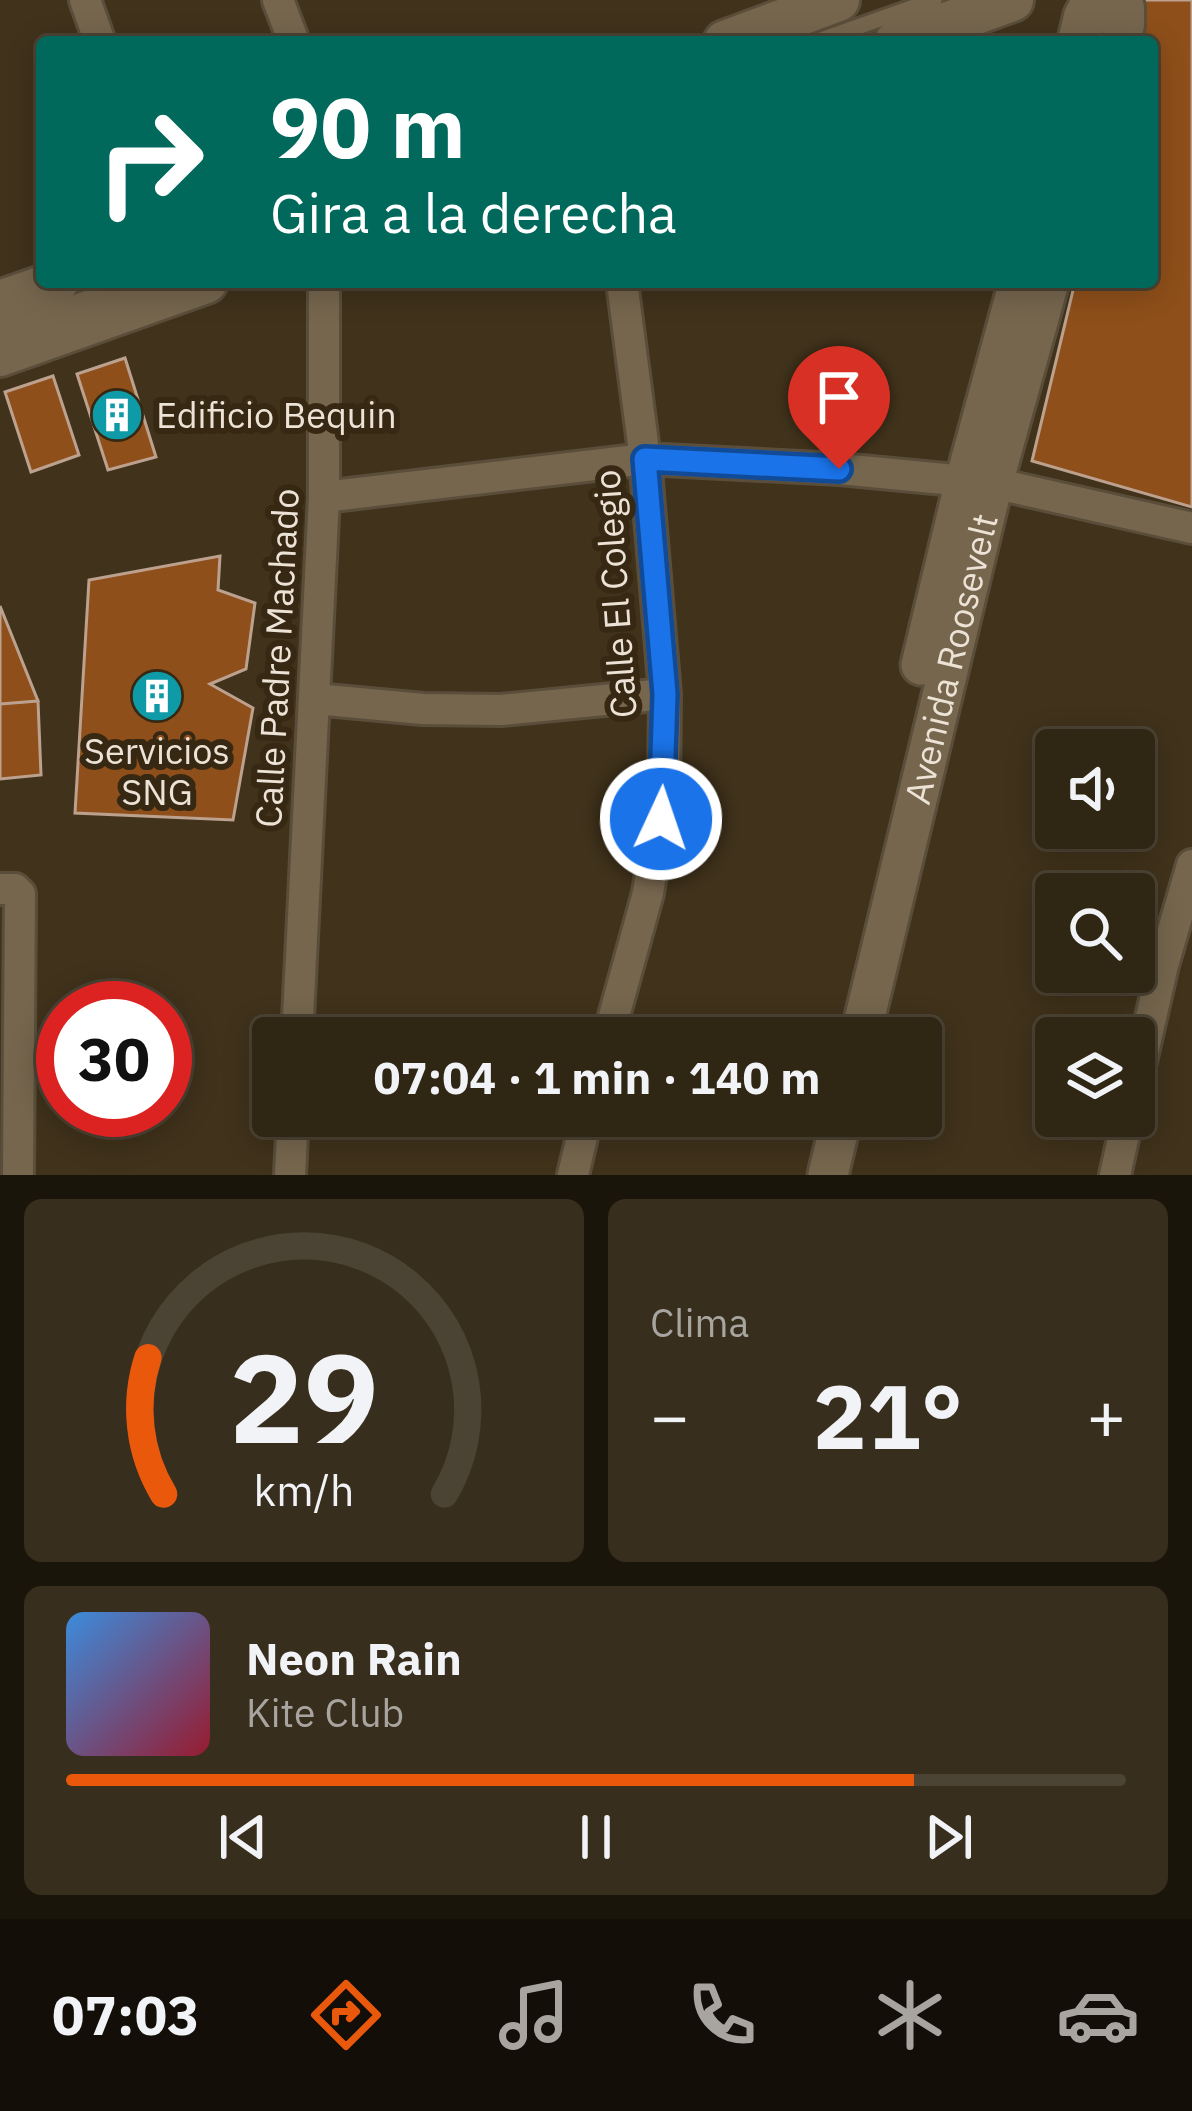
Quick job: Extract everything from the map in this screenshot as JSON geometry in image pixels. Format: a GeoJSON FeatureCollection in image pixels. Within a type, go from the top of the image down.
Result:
{"type":"FeatureCollection","features":[{"type":"Feature","properties":{"kind":"main road"},"geometry":{"type":"LineString","coordinates":[[741,36],[838,0]]}},
{"type":"Feature","properties":{"kind":"main road"},"geometry":{"type":"LineString","coordinates":[[913,36],[1012,0]]}},
{"type":"Feature","properties":{"kind":"main road"},"geometry":{"type":"LineString","coordinates":[[1064,0],[1076,36]]}},
{"type":"Feature","properties":{"kind":"main road"},"geometry":{"type":"LineString","coordinates":[[1079,36],[1084,17],[1112,16]]}},
{"type":"Feature","properties":{"kind":"main road"},"geometry":{"type":"LineString","coordinates":[[0,302],[40,288]]}},
{"type":"Feature","properties":{"kind":"main road"},"geometry":{"type":"LineString","coordinates":[[0,355],[189,288]]}},
{"type":"Feature","properties":{"kind":"street"},"geometry":{"type":"LineString","coordinates":[[85,0],[98,36]]}},
{"type":"Feature","properties":{"kind":"street"},"geometry":{"type":"LineString","coordinates":[[278,0],[292,36]]}},
{"type":"Feature","properties":{"kind":"street","name":"Calle Padre Machado"},"geometry":{"type":"LineString","coordinates":[[298,1017],[324,496],[324,288]]}},
{"type":"Feature","properties":{"kind":"street","name":"Calle El Colegio"},"geometry":{"type":"LineString","coordinates":[[614,1017],[648,893],[664,790],[665,694],[645,459],[623,288]]}},
{"type":"Feature","properties":{"kind":"street","name":"Avenida Roosevelt"},"geometry":{"type":"LineString","coordinates":[[994,430],[1017,288]]}},
{"type":"Feature","properties":{"kind":"street"},"geometry":{"type":"LineString","coordinates":[[994,430],[1030,288]]}},
{"type":"Feature","properties":{"kind":"street","name":"Avenida Roosevelt"},"geometry":{"type":"LineString","coordinates":[[864,1017],[901,810],[979,482],[1047,288]]}},
{"type":"Feature","properties":{"kind":"street"},"geometry":{"type":"LineString","coordinates":[[324,496],[645,459],[979,482],[1192,528]]}},
{"type":"Feature","properties":{"kind":"street"},"geometry":{"type":"LineString","coordinates":[[315,699],[488,711],[665,694]]}},
{"type":"Feature","properties":{"kind":"street","name":"Avenida Roosevelt"},"geometry":{"type":"LineString","coordinates":[[838,1017],[901,810]]}},
{"type":"Feature","properties":{"kind":"street"},"geometry":{"type":"LineString","coordinates":[[1151,1017],[1192,865]]}},
{"type":"Feature","properties":{"kind":"street"},"geometry":{"type":"LineString","coordinates":[[0,889],[15,889],[20,894],[19,1175]]}},
{"type":"Feature","properties":{"kind":"street"},"geometry":{"type":"LineString","coordinates":[[290,1175],[292,1137]]}},
{"type":"Feature","properties":{"kind":"street"},"geometry":{"type":"LineString","coordinates":[[573,1175],[582,1137]]}},
{"type":"Feature","properties":{"kind":"street"},"geometry":{"type":"LineString","coordinates":[[800,1175],[809,1137]]}},
{"type":"Feature","properties":{"kind":"street"},"geometry":{"type":"LineString","coordinates":[[828,1175],[837,1137]]}},
{"type":"Feature","properties":{"kind":"street"},"geometry":{"type":"LineString","coordinates":[[1114,1175],[1123,1137]]}},
{"type":"Feature","properties":{"kind":"lane"},"geometry":{"type":"LineString","coordinates":[[832,36],[934,0]]}},
{"type":"Feature","properties":{"kind":"lane"},"geometry":{"type":"LineString","coordinates":[[0,329],[117,288]]}},
{"type":"Feature","properties":{"kind":"building"},"geometry":{"type":"Polygon","coordinates":[[[1144,0],[1192,0],[1192,507],[1032,461],[1074,288],[1158,288],[1158,36],[1135,36],[1144,0]]]}},
{"type":"Feature","properties":{"kind":"building","name":"Edificio Bequin"},"geometry":{"type":"Polygon","coordinates":[[[125,358],[156,457],[108,470],[77,374],[125,358]]]}},
{"type":"Feature","properties":{"kind":"building"},"geometry":{"type":"Polygon","coordinates":[[[53,376],[79,455],[31,472],[5,392],[53,376]]]}},
{"type":"Feature","properties":{"kind":"building","name":"Servicios SNG"},"geometry":{"type":"Polygon","coordinates":[[[220,556],[218,590],[255,603],[246,669],[210,684],[253,708],[233,820],[75,813],[89,580],[220,556]]]}},
{"type":"Feature","properties":{"kind":"building"},"geometry":{"type":"Polygon","coordinates":[[[0,606],[38,701],[0,704],[0,606]]]}},
{"type":"Feature","properties":{"kind":"building"},"geometry":{"type":"Polygon","coordinates":[[[38,701],[41,775],[0,779],[0,704],[38,701]]]}},
{"type":"Feature","properties":{"kind":"place","name":"Edificio Bequin"},"geometry":{"type":"Point","coordinates":[117,415]}},
{"type":"Feature","properties":{"kind":"place","name":"Servicios SNG"},"geometry":{"type":"Point","coordinates":[157,696]}},
{"type":"Feature","properties":{"kind":"route"},"geometry":{"type":"LineString","coordinates":[[661,819],[665,694],[645,459],[839,469]]}}]}
